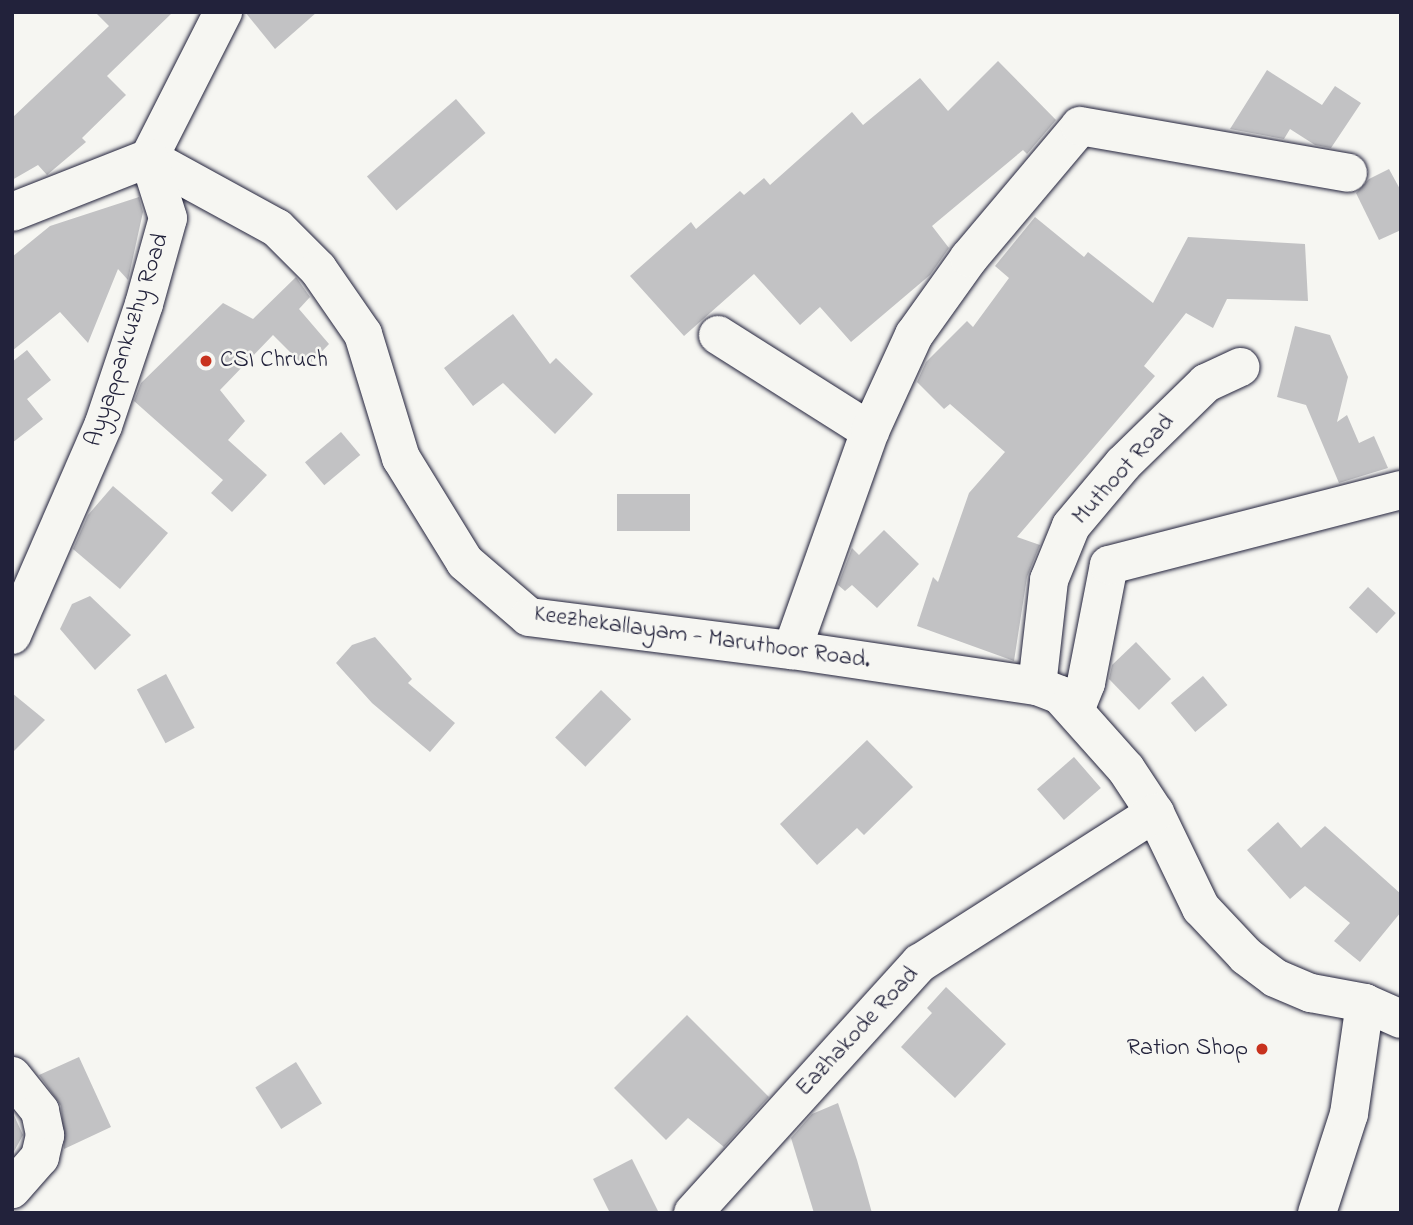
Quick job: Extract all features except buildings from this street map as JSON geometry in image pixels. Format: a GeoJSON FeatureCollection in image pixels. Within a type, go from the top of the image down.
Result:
{"type":"FeatureCollection","features":[{"type":"Feature","properties":{"kind":"street"},"geometry":{"type":"LineString","coordinates":[[12,212],[149,158],[223,12]]}},
{"type":"Feature","properties":{"kind":"street"},"geometry":{"type":"LineString","coordinates":[[792,650],[870,431],[914,335],[969,258],[1080,126],[1348,173]]}},
{"type":"Feature","properties":{"kind":"street","name":"Ayyappankuzhy Road"},"geometry":{"type":"LineString","coordinates":[[12,635],[103,426],[145,304],[168,218],[149,158]]}},
{"type":"Feature","properties":{"kind":"street","name":"Keezhekallayam - Maruthoor Road."},"geometry":{"type":"LineString","coordinates":[[149,158],[277,228],[318,268],[363,334],[401,458],[465,562],[529,617],[792,650],[1037,686],[1060,695],[1076,708],[1155,813],[1201,908],[1246,956],[1275,978],[1311,993],[1365,1003],[1401,1019]]}},
{"type":"Feature","properties":{"kind":"street"},"geometry":{"type":"LineString","coordinates":[[718,335],[870,431]]}},
{"type":"Feature","properties":{"kind":"street","name":"Muthoot Road"},"geometry":{"type":"LineString","coordinates":[[1037,686],[1049,580],[1071,526],[1123,464],[1206,383],[1241,367]]}},
{"type":"Feature","properties":{"kind":"street"},"geometry":{"type":"LineString","coordinates":[[1076,708],[1086,682],[1109,565],[1401,490]]}},
{"type":"Feature","properties":{"kind":"street","name":"Eazhakode Road"},"geometry":{"type":"LineString","coordinates":[[693,1213],[920,964],[1155,813]]}},
{"type":"Feature","properties":{"kind":"street"},"geometry":{"type":"LineString","coordinates":[[1317,1213],[1349,1114],[1365,1003]]}},
{"type":"Feature","properties":{"kind":"street"},"geometry":{"type":"LineString","coordinates":[[12,1076],[40,1111],[45,1135],[40,1157],[12,1189]]}},
{"type":"Feature","properties":{"kind":"place","name":"CSI Chruch"},"geometry":{"type":"Point","coordinates":[206,361]}},
{"type":"Feature","properties":{"kind":"place","name":"Ration Shop"},"geometry":{"type":"Point","coordinates":[1262,1049]}}]}
